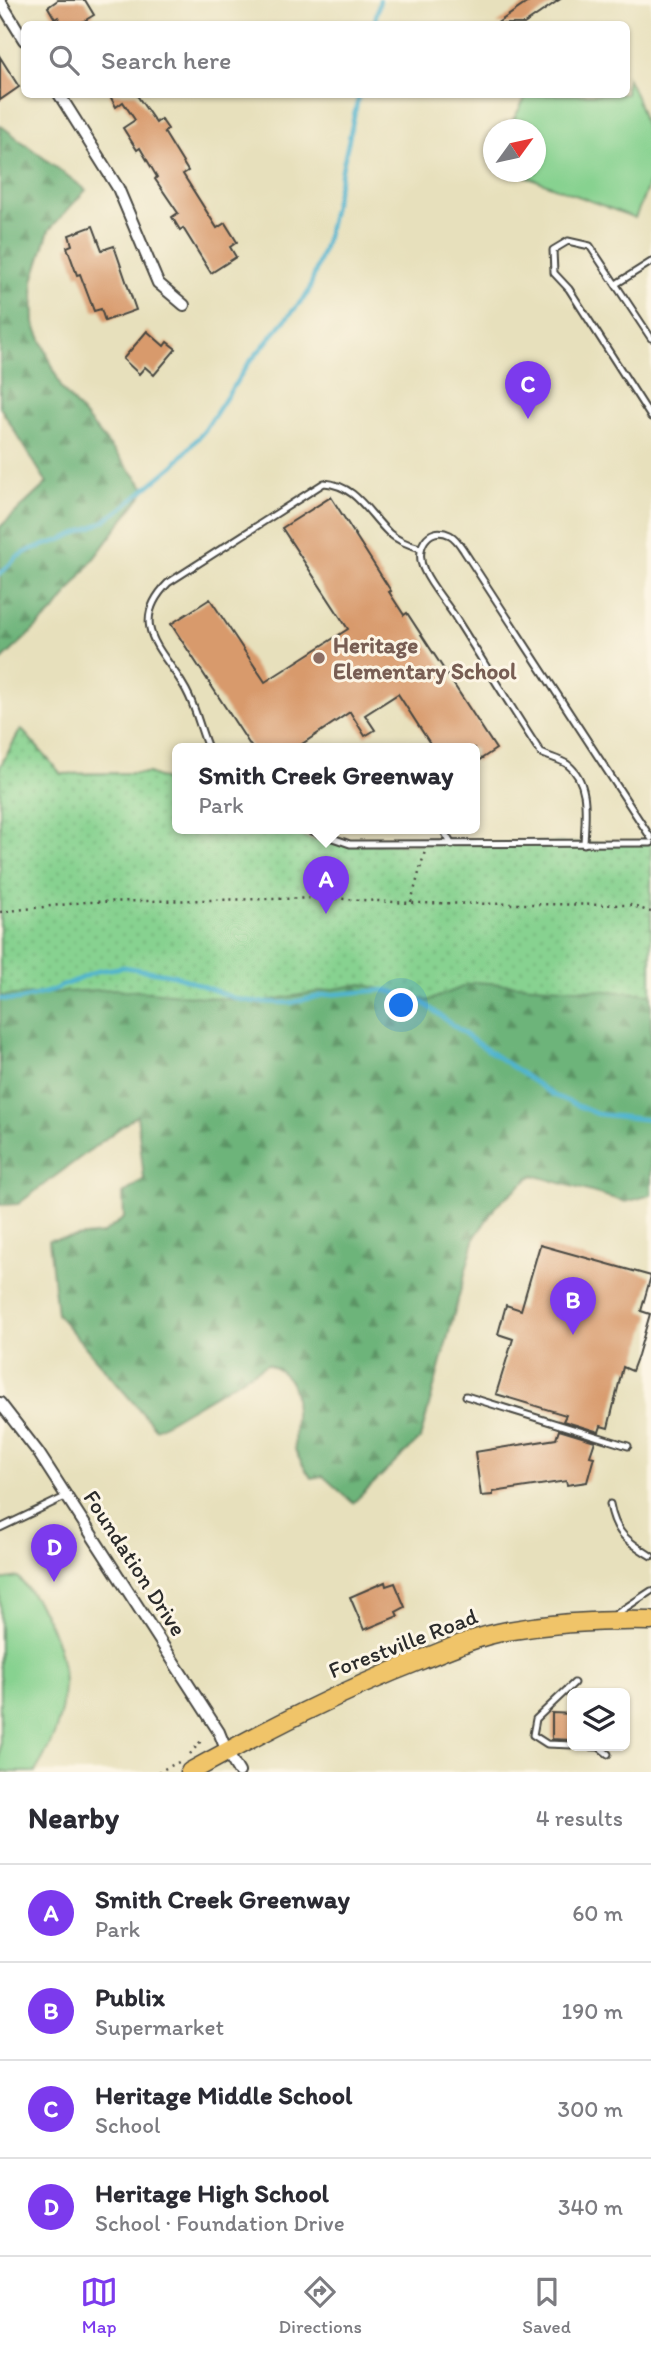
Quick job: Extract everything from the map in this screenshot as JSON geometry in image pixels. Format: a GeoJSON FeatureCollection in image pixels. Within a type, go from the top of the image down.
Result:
{"type":"FeatureCollection","features":[{"type":"Feature","properties":{"kind":"main road","name":"Forestville Road"},"geometry":{"type":"LineString","coordinates":[[190,1772],[293,1716],[365,1681],[505,1631],[606,1620],[651,1621]]}},
{"type":"Feature","properties":{"kind":"street"},"geometry":{"type":"LineString","coordinates":[[0,2],[21,35]]}},
{"type":"Feature","properties":{"kind":"street"},"geometry":{"type":"LineString","coordinates":[[0,25],[10,18]]}},
{"type":"Feature","properties":{"kind":"street"},"geometry":{"type":"LineString","coordinates":[[62,98],[118,188],[158,283],[184,305]]}},
{"type":"Feature","properties":{"kind":"street","name":"Foundation Drive"},"geometry":{"type":"LineString","coordinates":[[0,1403],[38,1452],[67,1496],[219,1732],[239,1772]]}},
{"type":"Feature","properties":{"kind":"lane"},"geometry":{"type":"LineString","coordinates":[[651,338],[590,246],[568,241],[553,250],[554,273],[569,289],[651,417]]}},
{"type":"Feature","properties":{"kind":"lane"},"geometry":{"type":"LineString","coordinates":[[616,284],[651,262]]}},
{"type":"Feature","properties":{"kind":"lane"},"geometry":{"type":"LineString","coordinates":[[206,743],[189,695],[149,630],[148,619],[155,596],[168,583],[324,483],[338,484],[352,492],[391,535],[405,544],[420,548]]}},
{"type":"Feature","properties":{"kind":"lane"},"geometry":{"type":"LineString","coordinates":[[584,844],[585,806],[577,773],[565,763],[541,753],[425,573],[418,557],[420,548],[429,536],[440,532],[452,536],[651,841]]}},
{"type":"Feature","properties":{"kind":"lane"},"geometry":{"type":"LineString","coordinates":[[321,834],[350,844],[584,844],[651,841]]}},
{"type":"Feature","properties":{"kind":"lane"},"geometry":{"type":"LineString","coordinates":[[446,834],[452,845]]}},
{"type":"Feature","properties":{"kind":"lane"},"geometry":{"type":"LineString","coordinates":[[466,1396],[628,1446]]}},
{"type":"Feature","properties":{"kind":"lane"},"geometry":{"type":"LineString","coordinates":[[0,1528],[67,1496]]}},
{"type":"Feature","properties":{"kind":"lane"},"geometry":{"type":"LineString","coordinates":[[610,1504],[613,1522],[630,1543],[651,1556]]}},
{"type":"Feature","properties":{"kind":"lane"},"geometry":{"type":"LineString","coordinates":[[606,1620],[651,1591]]}},
{"type":"Feature","properties":{"kind":"lane"},"geometry":{"type":"LineString","coordinates":[[569,1688],[574,1683]]}},
{"type":"Feature","properties":{"kind":"lane"},"geometry":{"type":"LineString","coordinates":[[567,1689],[536,1718],[533,1735],[547,1744],[567,1745]]}},
{"type":"Feature","properties":{"kind":"lane"},"geometry":{"type":"LineString","coordinates":[[604,1751],[607,1754]]}},
{"type":"Feature","properties":{"kind":"path"},"geometry":{"type":"LineString","coordinates":[[410,903],[426,845]]}},
{"type":"Feature","properties":{"kind":"path"},"geometry":{"type":"LineString","coordinates":[[0,912],[86,902],[329,898],[410,903],[630,905],[651,912]]}},
{"type":"Feature","properties":{"kind":"green space"},"geometry":{"type":"Polygon","coordinates":[[[630,84],[645,125],[650,163],[646,192],[635,218],[541,182],[546,182],[546,119],[514,119],[525,98],[630,98],[630,84]]]}},
{"type":"Feature","properties":{"kind":"green space"},"geometry":{"type":"Polygon","coordinates":[[[0,125],[86,190],[49,230],[33,281],[34,323],[62,389],[146,489],[56,609],[0,662],[0,527],[47,483],[0,407],[0,125]]]}},
{"type":"Feature","properties":{"kind":"green space"},"geometry":{"type":"Polygon","coordinates":[[[21,729],[61,774],[148,773],[172,783],[172,834],[297,834],[309,839],[350,844],[651,844],[651,1195],[626,1202],[533,1175],[497,1205],[475,1237],[420,1439],[353,1503],[323,1476],[311,1478],[300,1460],[295,1449],[293,1389],[280,1371],[267,1364],[156,1429],[57,1314],[49,1240],[102,1234],[124,1218],[123,1194],[144,1179],[137,1115],[18,1204],[0,1205],[0,767],[21,729]]]}},
{"type":"Feature","properties":{"kind":"green space"},"geometry":{"type":"Polygon","coordinates":[[[21,729],[61,774],[148,773],[172,783],[172,834],[297,834],[309,839],[350,844],[651,843],[651,994],[475,982],[428,1001],[362,984],[261,1002],[114,989],[0,996],[0,767],[21,729]]]}},
{"type":"Feature","properties":{"kind":"green space"},"geometry":{"type":"Polygon","coordinates":[[[18,1577],[36,1600],[59,1647],[63,1695],[59,1720],[35,1772],[0,1772],[0,1580],[18,1577]]]}},
{"type":"Feature","properties":{"kind":"building"},"geometry":{"type":"Polygon","coordinates":[[[58,0],[85,0],[94,15],[84,21],[61,21],[58,17],[55,19],[48,7],[58,0]]]}},
{"type":"Feature","properties":{"kind":"building"},"geometry":{"type":"Polygon","coordinates":[[[531,0],[559,0],[528,21],[500,21],[531,0]]]}},
{"type":"Feature","properties":{"kind":"building"},"geometry":{"type":"Polygon","coordinates":[[[0,57],[19,87],[0,100],[0,57]]]}},
{"type":"Feature","properties":{"kind":"building"},"geometry":{"type":"Polygon","coordinates":[[[111,98],[139,98],[156,123],[161,119],[168,129],[164,132],[188,171],[183,174],[217,228],[225,223],[237,242],[230,247],[236,257],[211,273],[183,228],[180,230],[172,217],[178,213],[155,179],[157,177],[140,148],[137,150],[123,128],[135,120],[123,102],[116,107],[111,98]]]}},
{"type":"Feature","properties":{"kind":"building"},"geometry":{"type":"Polygon","coordinates":[[[93,226],[102,250],[114,246],[136,310],[105,321],[101,309],[94,311],[67,247],[72,245],[69,235],[93,226]]]}},
{"type":"Feature","properties":{"kind":"building"},"geometry":{"type":"Polygon","coordinates":[[[147,331],[164,346],[167,342],[176,349],[154,375],[145,367],[139,374],[123,359],[147,331]]]}},
{"type":"Feature","properties":{"kind":"building"},"geometry":{"type":"Polygon","coordinates":[[[331,497],[404,615],[407,613],[496,749],[480,760],[480,743],[430,743],[398,694],[365,715],[375,730],[365,736],[350,712],[304,743],[249,743],[171,624],[210,599],[265,682],[348,629],[282,528],[331,497]]]}},
{"type":"Feature","properties":{"kind":"building"},"geometry":{"type":"Polygon","coordinates":[[[540,1245],[651,1276],[641,1311],[650,1314],[638,1355],[632,1371],[623,1367],[608,1428],[601,1426],[599,1432],[563,1421],[566,1415],[496,1394],[513,1339],[498,1334],[506,1305],[521,1310],[540,1245]]]}},
{"type":"Feature","properties":{"kind":"building"},"geometry":{"type":"Polygon","coordinates":[[[559,1430],[595,1441],[587,1482],[567,1485],[566,1481],[481,1496],[475,1452],[556,1439],[559,1430]]]}},
{"type":"Feature","properties":{"kind":"building"},"geometry":{"type":"Polygon","coordinates":[[[385,1582],[386,1586],[395,1583],[405,1607],[396,1612],[398,1616],[364,1630],[350,1597],[385,1582]]]}},
{"type":"Feature","properties":{"kind":"building"},"geometry":{"type":"Polygon","coordinates":[[[552,1713],[567,1714],[567,1740],[552,1739],[552,1713]]]}},
{"type":"Feature","properties":{"kind":"waterway"},"geometry":{"type":"LineString","coordinates":[[375,21],[380,0]]}},
{"type":"Feature","properties":{"kind":"waterway"},"geometry":{"type":"LineString","coordinates":[[0,574],[17,557],[101,523],[121,509],[174,465],[205,430],[248,364],[308,293],[326,241],[358,98]]}},
{"type":"Feature","properties":{"kind":"waterway"},"geometry":{"type":"LineString","coordinates":[[0,999],[18,1000],[48,992],[98,971],[124,967],[174,975],[237,999],[255,1002],[290,1003],[324,995],[385,990],[418,999],[553,1095],[597,1114],[651,1120]]}},
{"type":"Feature","properties":{"kind":"place","name":"Heritage Middle School"},"geometry":{"type":"Point","coordinates":[528,419]}},
{"type":"Feature","properties":{"kind":"place","name":"Heritage Elementary School"},"geometry":{"type":"Point","coordinates":[319,658]}},
{"type":"Feature","properties":{"kind":"place","name":"Smith Creek Greenway"},"geometry":{"type":"Point","coordinates":[326,914]}},
{"type":"Feature","properties":{"kind":"place","name":"Publix"},"geometry":{"type":"Point","coordinates":[573,1335]}},
{"type":"Feature","properties":{"kind":"place","name":"Heritage High School"},"geometry":{"type":"Point","coordinates":[54,1582]}}]}
